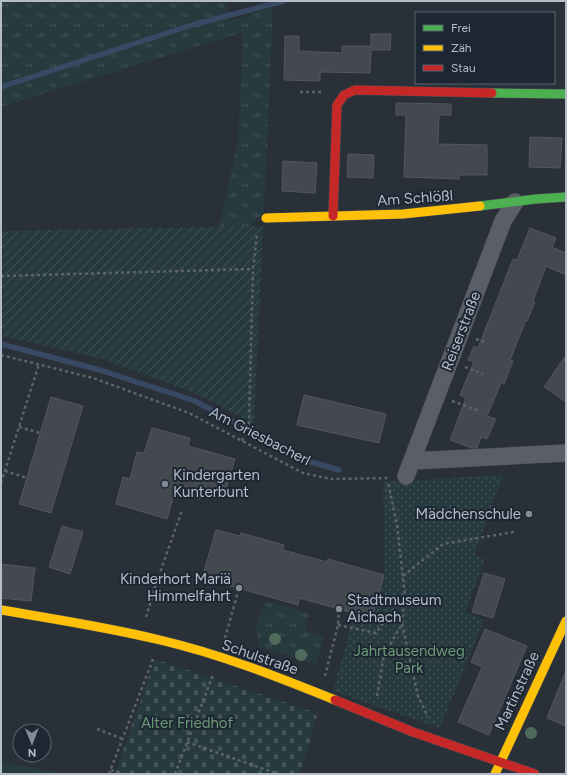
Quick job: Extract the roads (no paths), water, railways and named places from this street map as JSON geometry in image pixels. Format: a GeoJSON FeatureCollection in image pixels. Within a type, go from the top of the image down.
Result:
{"type":"FeatureCollection","features":[{"type":"Feature","properties":{"kind":"street"},"geometry":{"type":"LineString","coordinates":[[333,216],[337,105],[340,98],[347,92],[355,90],[566,94]]}},
{"type":"Feature","properties":{"kind":"street","name":"Am Schlößl"},"geometry":{"type":"LineString","coordinates":[[266,218],[395,214],[448,210],[545,198],[566,197]]}},
{"type":"Feature","properties":{"kind":"street","name":"Reiserstraße"},"geometry":{"type":"LineString","coordinates":[[515,202],[503,221],[409,469],[566,453]]}},
{"type":"Feature","properties":{"kind":"street","name":"Schulstraße"},"geometry":{"type":"LineString","coordinates":[[1,610],[85,623],[161,640],[219,657],[268,673],[441,742],[535,774]]}},
{"type":"Feature","properties":{"kind":"street","name":"Martinstraße"},"geometry":{"type":"LineString","coordinates":[[495,774],[566,620]]}},
{"type":"Feature","properties":{"kind":"waterway"},"geometry":{"type":"LineString","coordinates":[[1,87],[192,25],[284,1]]}},
{"type":"Feature","properties":{"kind":"waterway"},"geometry":{"type":"LineString","coordinates":[[1,344],[100,370],[195,401],[304,460],[339,470]]}},
{"type":"Feature","properties":{"kind":"place","name":"Kindergarten Kunterbunt"},"geometry":{"type":"Point","coordinates":[165,484]}},
{"type":"Feature","properties":{"kind":"place","name":"Mädchenschule"},"geometry":{"type":"Point","coordinates":[529,514]}},
{"type":"Feature","properties":{"kind":"place","name":"Kinderhort Mariä Himmelfahrt"},"geometry":{"type":"Point","coordinates":[239,588]}},
{"type":"Feature","properties":{"kind":"place","name":"Stadtmuseum Aichach"},"geometry":{"type":"Point","coordinates":[339,609]}},
{"type":"Feature","properties":{"kind":"park label","name":"Jahrtausendweg Park"},"geometry":{"type":"Point","coordinates":[409,660]}},
{"type":"Feature","properties":{"kind":"park label","name":"Alter Friedhof"},"geometry":{"type":"Point","coordinates":[187,723]}}]}
